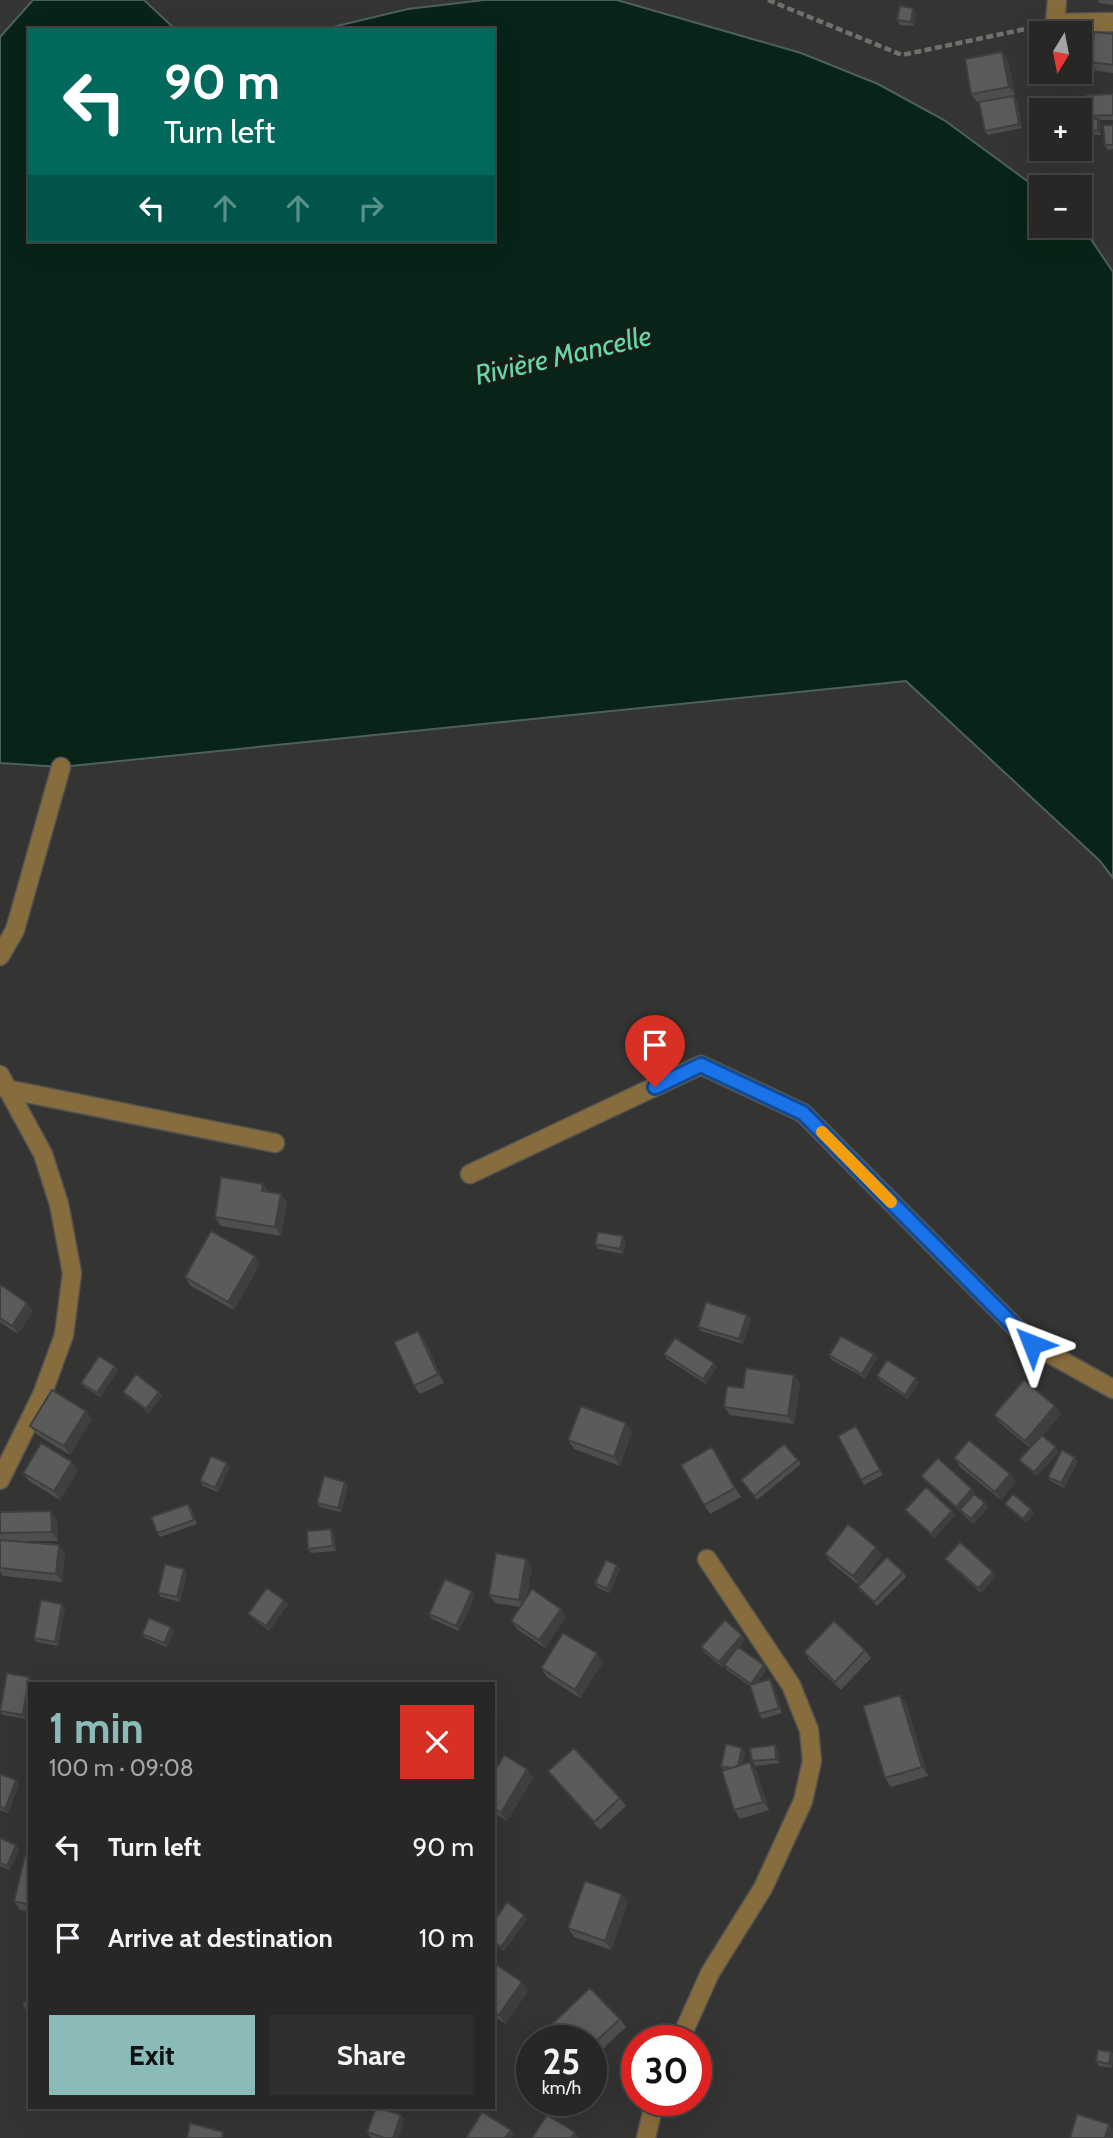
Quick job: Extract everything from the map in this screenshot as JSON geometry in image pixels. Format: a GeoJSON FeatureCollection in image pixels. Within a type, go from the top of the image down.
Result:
{"type":"FeatureCollection","features":[{"type":"Feature","properties":{"kind":"street"},"geometry":{"type":"LineString","coordinates":[[1055,21],[1057,0]]}},
{"type":"Feature","properties":{"kind":"street"},"geometry":{"type":"LineString","coordinates":[[1092,22],[1113,22]]}},
{"type":"Feature","properties":{"kind":"street"},"geometry":{"type":"LineString","coordinates":[[0,956],[15,929],[61,767]]}},
{"type":"Feature","properties":{"kind":"street"},"geometry":{"type":"LineString","coordinates":[[470,1174],[701,1065],[803,1113],[1032,1344],[1113,1389]]}},
{"type":"Feature","properties":{"kind":"street"},"geometry":{"type":"LineString","coordinates":[[3,1082],[275,1143]]}},
{"type":"Feature","properties":{"kind":"street"},"geometry":{"type":"LineString","coordinates":[[0,1480],[42,1395],[64,1335],[72,1273],[60,1205],[43,1154],[3,1082]]}},
{"type":"Feature","properties":{"kind":"street"},"geometry":{"type":"LineString","coordinates":[[687,2025],[710,1973],[763,1888],[803,1801],[813,1761],[809,1730],[791,1685],[707,1559]]}},
{"type":"Feature","properties":{"kind":"street"},"geometry":{"type":"LineString","coordinates":[[649,2137],[652,2116]]}},
{"type":"Feature","properties":{"kind":"path"},"geometry":{"type":"LineString","coordinates":[[768,0],[902,55],[1029,28]]}},
{"type":"Feature","properties":{"kind":"water","name":"Rivière Mancelle"},"geometry":{"type":"Polygon","coordinates":[[[33,0],[144,0],[174,28],[28,28],[28,242],[495,242],[495,28],[328,28],[408,9],[484,0],[617,0],[801,53],[878,84],[944,120],[1029,182],[1029,238],[1090,238],[1113,272],[1113,878],[1100,861],[906,681],[61,767],[0,763],[0,37],[33,0]]]}},
{"type":"Feature","properties":{"kind":"building"},"geometry":{"type":"Polygon","coordinates":[[[900,6],[913,8],[911,22],[897,20],[900,6]]]}},
{"type":"Feature","properties":{"kind":"building"},"geometry":{"type":"Polygon","coordinates":[[[1094,32],[1113,34],[1113,65],[1092,62],[1094,32]]]}},
{"type":"Feature","properties":{"kind":"building"},"geometry":{"type":"Polygon","coordinates":[[[1002,52],[1009,87],[971,94],[965,59],[1002,52]]]}},
{"type":"Feature","properties":{"kind":"building"},"geometry":{"type":"Polygon","coordinates":[[[1113,94],[1113,115],[1092,116],[1092,98],[1087,98],[1087,95],[1113,94]]]}},
{"type":"Feature","properties":{"kind":"building"},"geometry":{"type":"Polygon","coordinates":[[[1014,96],[1019,124],[985,131],[979,102],[1014,96]]]}},
{"type":"Feature","properties":{"kind":"building"},"geometry":{"type":"Polygon","coordinates":[[[1092,119],[1098,119],[1098,130],[1092,130],[1092,119]]]}},
{"type":"Feature","properties":{"kind":"building"},"geometry":{"type":"Polygon","coordinates":[[[1103,125],[1113,125],[1113,145],[1105,145],[1103,125]]]}},
{"type":"Feature","properties":{"kind":"building"},"geometry":{"type":"Polygon","coordinates":[[[221,1177],[263,1184],[262,1191],[281,1194],[275,1227],[215,1217],[221,1177]]]}},
{"type":"Feature","properties":{"kind":"building"},"geometry":{"type":"Polygon","coordinates":[[[211,1231],[255,1256],[228,1302],[185,1277],[211,1231]]]}},
{"type":"Feature","properties":{"kind":"building"},"geometry":{"type":"Polygon","coordinates":[[[598,1232],[623,1236],[620,1249],[595,1244],[598,1232]]]}},
{"type":"Feature","properties":{"kind":"building"},"geometry":{"type":"Polygon","coordinates":[[[0,1284],[27,1303],[12,1326],[0,1318],[0,1284]]]}},
{"type":"Feature","properties":{"kind":"building"},"geometry":{"type":"Polygon","coordinates":[[[706,1302],[747,1315],[739,1339],[698,1327],[706,1302]]]}},
{"type":"Feature","properties":{"kind":"building"},"geometry":{"type":"Polygon","coordinates":[[[418,1331],[438,1374],[414,1386],[394,1342],[418,1331]]]}},
{"type":"Feature","properties":{"kind":"building"},"geometry":{"type":"Polygon","coordinates":[[[841,1336],[874,1354],[862,1374],[829,1355],[841,1336]]]}},
{"type":"Feature","properties":{"kind":"building"},"geometry":{"type":"Polygon","coordinates":[[[675,1338],[714,1363],[703,1379],[664,1354],[675,1338]]]}},
{"type":"Feature","properties":{"kind":"building"},"geometry":{"type":"Polygon","coordinates":[[[99,1356],[115,1366],[97,1393],[81,1383],[99,1356]]]}},
{"type":"Feature","properties":{"kind":"building"},"geometry":{"type":"Polygon","coordinates":[[[887,1360],[916,1378],[905,1395],[877,1376],[887,1360]]]}},
{"type":"Feature","properties":{"kind":"building"},"geometry":{"type":"Polygon","coordinates":[[[746,1368],[794,1375],[788,1416],[724,1407],[727,1386],[743,1388],[746,1368]]]}},
{"type":"Feature","properties":{"kind":"building"},"geometry":{"type":"Polygon","coordinates":[[[136,1374],[159,1392],[146,1409],[123,1392],[136,1374]]]}},
{"type":"Feature","properties":{"kind":"building"},"geometry":{"type":"Polygon","coordinates":[[[1024,1380],[1055,1406],[1025,1441],[994,1415],[1024,1380]]]}},
{"type":"Feature","properties":{"kind":"building"},"geometry":{"type":"Polygon","coordinates":[[[52,1390],[86,1411],[64,1446],[30,1426],[52,1390]]]}},
{"type":"Feature","properties":{"kind":"building"},"geometry":{"type":"Polygon","coordinates":[[[581,1406],[626,1423],[614,1457],[568,1440],[581,1406]]]}},
{"type":"Feature","properties":{"kind":"building"},"geometry":{"type":"Polygon","coordinates":[[[856,1426],[880,1470],[861,1480],[838,1436],[856,1426]]]}},
{"type":"Feature","properties":{"kind":"building"},"geometry":{"type":"Polygon","coordinates":[[[1042,1435],[1056,1447],[1034,1472],[1019,1460],[1042,1435]]]}},
{"type":"Feature","properties":{"kind":"building"},"geometry":{"type":"Polygon","coordinates":[[[969,1440],[1010,1474],[995,1492],[954,1458],[969,1440]]]}},
{"type":"Feature","properties":{"kind":"building"},"geometry":{"type":"Polygon","coordinates":[[[41,1443],[72,1462],[54,1491],[23,1473],[41,1443]]]}},
{"type":"Feature","properties":{"kind":"building"},"geometry":{"type":"Polygon","coordinates":[[[784,1444],[798,1460],[754,1496],[741,1480],[784,1444]]]}},
{"type":"Feature","properties":{"kind":"building"},"geometry":{"type":"Polygon","coordinates":[[[712,1447],[735,1488],[704,1505],[681,1465],[712,1447]]]}},
{"type":"Feature","properties":{"kind":"building"},"geometry":{"type":"Polygon","coordinates":[[[1062,1450],[1075,1457],[1061,1483],[1048,1477],[1062,1450]]]}},
{"type":"Feature","properties":{"kind":"building"},"geometry":{"type":"Polygon","coordinates":[[[211,1456],[227,1463],[215,1488],[200,1481],[211,1456]]]}},
{"type":"Feature","properties":{"kind":"building"},"geometry":{"type":"Polygon","coordinates":[[[938,1458],[972,1489],[956,1507],[921,1476],[938,1458]]]}},
{"type":"Feature","properties":{"kind":"building"},"geometry":{"type":"Polygon","coordinates":[[[324,1476],[345,1482],[338,1508],[317,1503],[324,1476]]]}},
{"type":"Feature","properties":{"kind":"building"},"geometry":{"type":"Polygon","coordinates":[[[926,1487],[952,1511],[931,1534],[905,1510],[926,1487]]]}},
{"type":"Feature","properties":{"kind":"building"},"geometry":{"type":"Polygon","coordinates":[[[974,1494],[985,1503],[971,1519],[960,1510],[974,1494]]]}},
{"type":"Feature","properties":{"kind":"building"},"geometry":{"type":"Polygon","coordinates":[[[1013,1494],[1031,1509],[1023,1519],[1005,1504],[1013,1494]]]}},
{"type":"Feature","properties":{"kind":"building"},"geometry":{"type":"Polygon","coordinates":[[[188,1504],[194,1520],[157,1533],[151,1517],[188,1504]]]}},
{"type":"Feature","properties":{"kind":"building"},"geometry":{"type":"Polygon","coordinates":[[[51,1511],[52,1532],[0,1533],[0,1512],[51,1511]]]}},
{"type":"Feature","properties":{"kind":"building"},"geometry":{"type":"Polygon","coordinates":[[[848,1524],[876,1547],[853,1576],[825,1554],[848,1524]]]}},
{"type":"Feature","properties":{"kind":"building"},"geometry":{"type":"Polygon","coordinates":[[[331,1529],[333,1546],[308,1549],[307,1531],[331,1529]]]}},
{"type":"Feature","properties":{"kind":"building"},"geometry":{"type":"Polygon","coordinates":[[[0,1540],[59,1545],[56,1574],[0,1568],[0,1540]]]}},
{"type":"Feature","properties":{"kind":"building"},"geometry":{"type":"Polygon","coordinates":[[[960,1542],[993,1572],[978,1588],[945,1559],[960,1542]]]}},
{"type":"Feature","properties":{"kind":"building"},"geometry":{"type":"Polygon","coordinates":[[[496,1553],[526,1559],[519,1600],[489,1595],[496,1553]]]}},
{"type":"Feature","properties":{"kind":"building"},"geometry":{"type":"Polygon","coordinates":[[[887,1557],[903,1572],[874,1602],[858,1587],[887,1557]]]}},
{"type":"Feature","properties":{"kind":"building"},"geometry":{"type":"Polygon","coordinates":[[[606,1560],[617,1565],[607,1589],[595,1583],[606,1560]]]}},
{"type":"Feature","properties":{"kind":"building"},"geometry":{"type":"Polygon","coordinates":[[[165,1564],[184,1569],[177,1597],[158,1593],[165,1564]]]}},
{"type":"Feature","properties":{"kind":"building"},"geometry":{"type":"Polygon","coordinates":[[[445,1579],[472,1591],[456,1626],[429,1614],[445,1579]]]}},
{"type":"Feature","properties":{"kind":"building"},"geometry":{"type":"Polygon","coordinates":[[[267,1588],[284,1600],[266,1626],[248,1614],[267,1588]]]}},
{"type":"Feature","properties":{"kind":"building"},"geometry":{"type":"Polygon","coordinates":[[[532,1589],[561,1609],[539,1640],[511,1621],[532,1589]]]}},
{"type":"Feature","properties":{"kind":"building"},"geometry":{"type":"Polygon","coordinates":[[[41,1600],[62,1604],[55,1642],[34,1638],[41,1600]]]}},
{"type":"Feature","properties":{"kind":"building"},"geometry":{"type":"Polygon","coordinates":[[[149,1618],[171,1627],[164,1643],[142,1634],[149,1618]]]}},
{"type":"Feature","properties":{"kind":"building"},"geometry":{"type":"Polygon","coordinates":[[[725,1620],[742,1635],[719,1662],[701,1647],[725,1620]]]}},
{"type":"Feature","properties":{"kind":"building"},"geometry":{"type":"Polygon","coordinates":[[[834,1621],[865,1650],[835,1682],[804,1652],[834,1621]]]}},
{"type":"Feature","properties":{"kind":"building"},"geometry":{"type":"Polygon","coordinates":[[[563,1633],[597,1653],[575,1690],[541,1668],[563,1633]]]}},
{"type":"Feature","properties":{"kind":"building"},"geometry":{"type":"Polygon","coordinates":[[[738,1647],[764,1665],[751,1684],[724,1665],[738,1647]]]}},
{"type":"Feature","properties":{"kind":"building"},"geometry":{"type":"Polygon","coordinates":[[[7,1673],[29,1677],[23,1715],[0,1711],[7,1673]]]}},
{"type":"Feature","properties":{"kind":"building"},"geometry":{"type":"Polygon","coordinates":[[[770,1679],[779,1708],[759,1714],[750,1685],[770,1679]]]}},
{"type":"Feature","properties":{"kind":"building"},"geometry":{"type":"Polygon","coordinates":[[[900,1695],[922,1767],[885,1778],[863,1706],[900,1695]]]}},
{"type":"Feature","properties":{"kind":"building"},"geometry":{"type":"Polygon","coordinates":[[[726,1744],[742,1748],[738,1766],[721,1766],[726,1744]]]}},
{"type":"Feature","properties":{"kind":"building"},"geometry":{"type":"Polygon","coordinates":[[[775,1745],[776,1759],[752,1761],[750,1748],[775,1745]]]}},
{"type":"Feature","properties":{"kind":"building"},"geometry":{"type":"Polygon","coordinates":[[[574,1748],[620,1798],[594,1822],[548,1771],[574,1748]]]}},
{"type":"Feature","properties":{"kind":"building"},"geometry":{"type":"Polygon","coordinates":[[[504,1755],[527,1769],[501,1813],[495,1809],[495,1770],[504,1755]]]}},
{"type":"Feature","properties":{"kind":"building"},"geometry":{"type":"Polygon","coordinates":[[[750,1762],[763,1802],[734,1810],[722,1771],[750,1762]]]}},
{"type":"Feature","properties":{"kind":"building"},"geometry":{"type":"Polygon","coordinates":[[[0,1774],[16,1780],[5,1809],[0,1807],[0,1774]]]}},
{"type":"Feature","properties":{"kind":"building"},"geometry":{"type":"Polygon","coordinates":[[[0,1838],[16,1845],[7,1866],[0,1863],[0,1838]]]}},
{"type":"Feature","properties":{"kind":"building"},"geometry":{"type":"Polygon","coordinates":[[[25,1856],[28,1857],[28,1904],[14,1901],[25,1856]]]}},
{"type":"Feature","properties":{"kind":"building"},"geometry":{"type":"Polygon","coordinates":[[[585,1881],[622,1894],[605,1941],[568,1928],[585,1881]]]}},
{"type":"Feature","properties":{"kind":"building"},"geometry":{"type":"Polygon","coordinates":[[[507,1902],[524,1915],[501,1947],[495,1943],[495,1920],[507,1902]]]}},
{"type":"Feature","properties":{"kind":"building"},"geometry":{"type":"Polygon","coordinates":[[[495,1964],[522,1982],[499,2015],[495,2013],[495,1964]]]}},
{"type":"Feature","properties":{"kind":"building"},"geometry":{"type":"Polygon","coordinates":[[[590,1988],[620,2019],[607,2031],[607,2025],[551,2025],[590,1988]]]}},
{"type":"Feature","properties":{"kind":"building"},"geometry":{"type":"Polygon","coordinates":[[[28,2001],[28,2016],[23,2003],[28,2001]]]}},
{"type":"Feature","properties":{"kind":"building"},"geometry":{"type":"Polygon","coordinates":[[[1098,2050],[1111,2052],[1109,2064],[1096,2061],[1098,2050]]]}},
{"type":"Feature","properties":{"kind":"building"},"geometry":{"type":"Polygon","coordinates":[[[375,2109],[401,2115],[393,2138],[367,2132],[375,2109]]]}},
{"type":"Feature","properties":{"kind":"building"},"geometry":{"type":"Polygon","coordinates":[[[482,2112],[511,2130],[505,2138],[466,2138],[482,2112]]]}},
{"type":"Feature","properties":{"kind":"building"},"geometry":{"type":"Polygon","coordinates":[[[1077,2114],[1109,2124],[1105,2138],[1070,2138],[1077,2114]]]}},
{"type":"Feature","properties":{"kind":"building"},"geometry":{"type":"Polygon","coordinates":[[[546,2116],[575,2132],[571,2138],[532,2138],[546,2116]]]}},
{"type":"Feature","properties":{"kind":"building"},"geometry":{"type":"Polygon","coordinates":[[[190,2123],[223,2132],[222,2138],[187,2138],[190,2123]]]}},
{"type":"Feature","properties":{"kind":"slow traffic"},"geometry":{"type":"LineString","coordinates":[[822,1132],[891,1202]]}},
{"type":"Feature","properties":{"kind":"route"},"geometry":{"type":"LineString","coordinates":[[655,1087],[701,1065],[803,1113],[1032,1344]]}}]}
